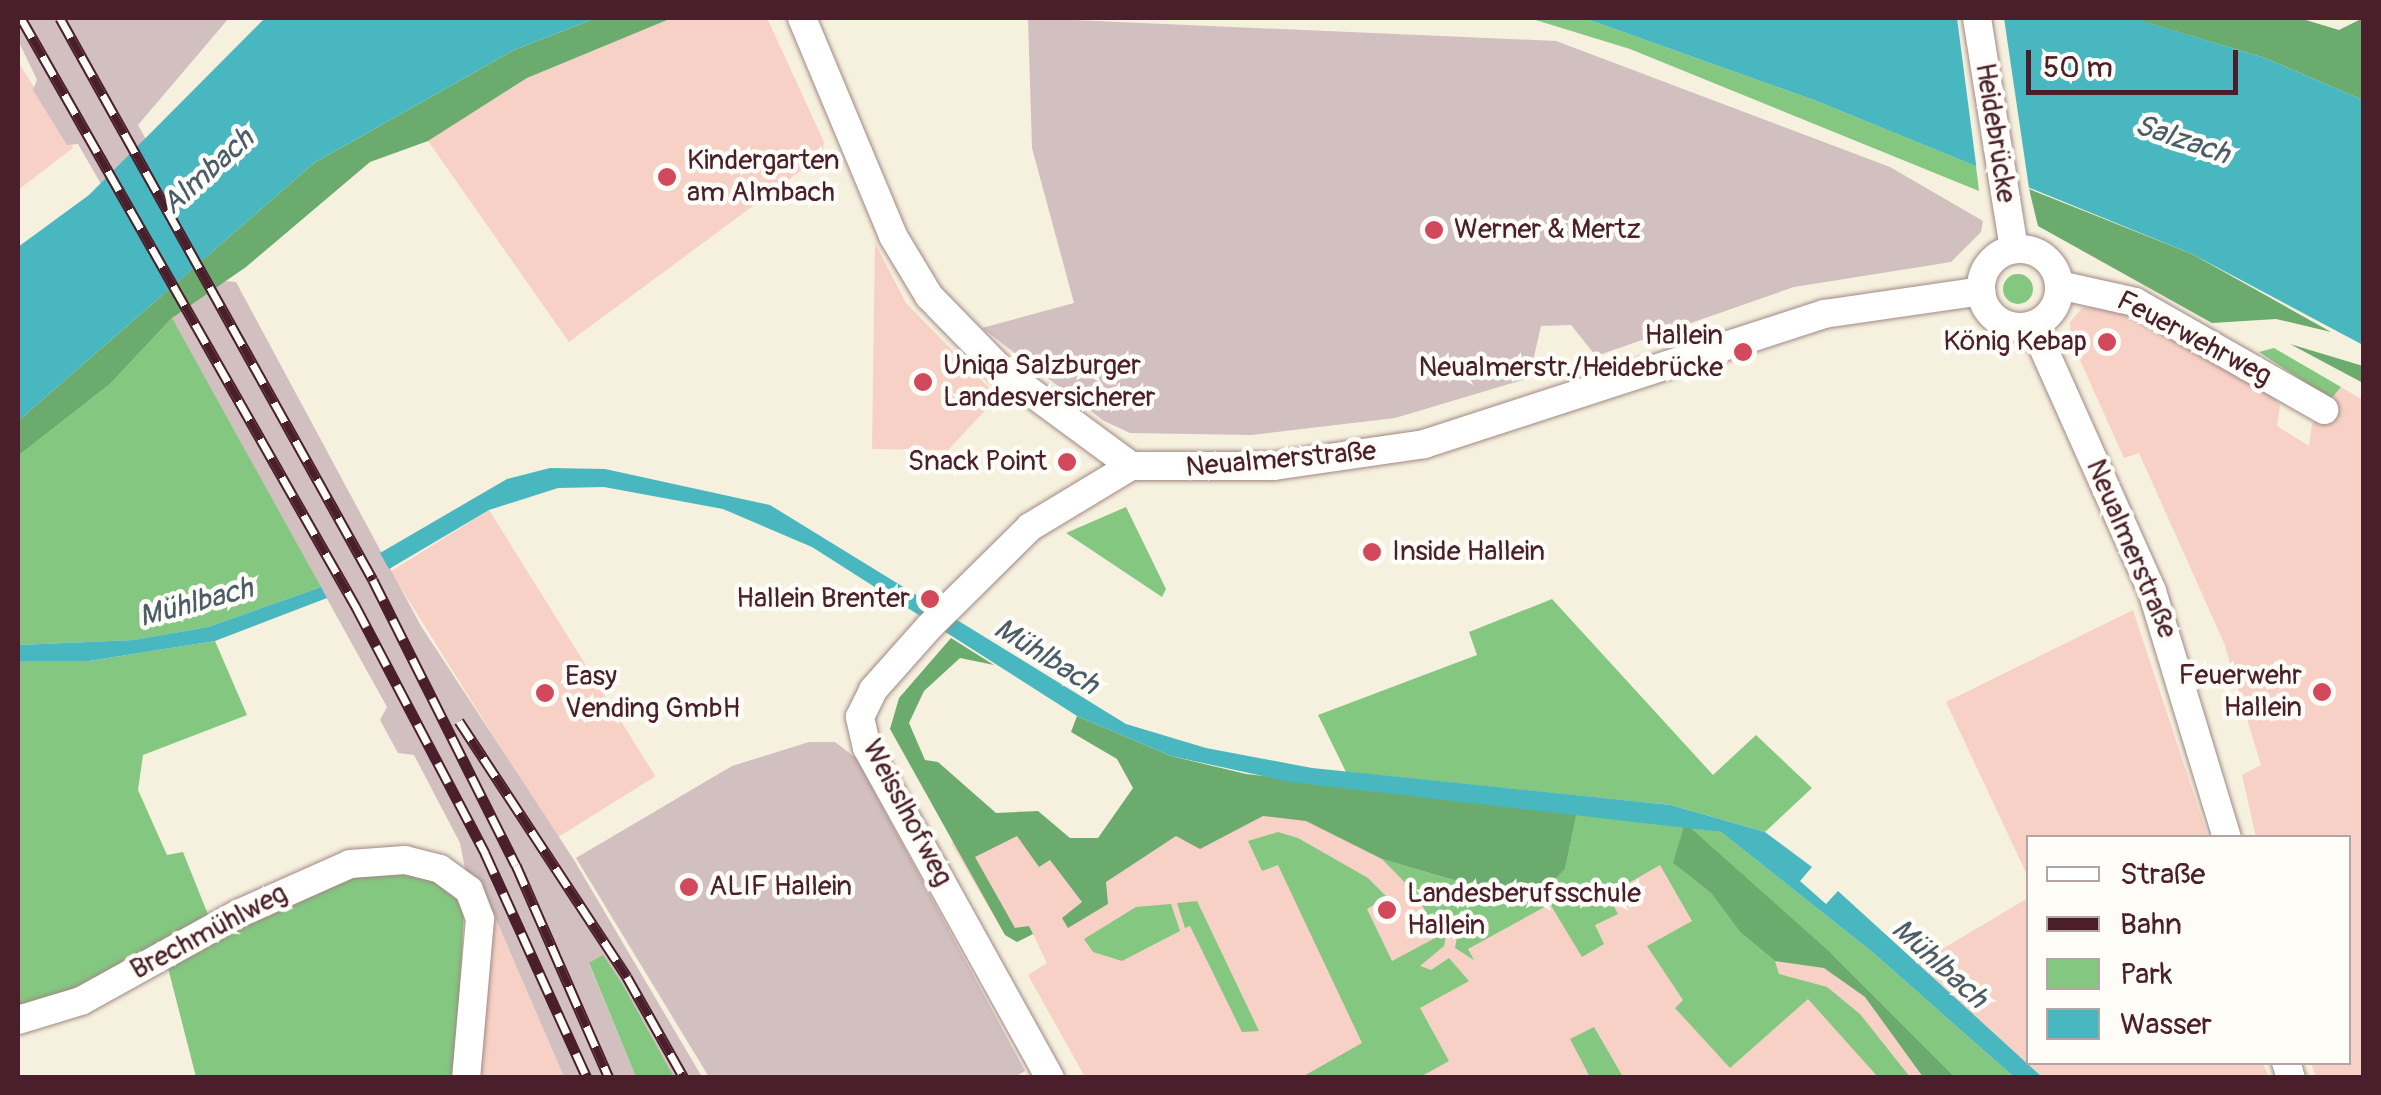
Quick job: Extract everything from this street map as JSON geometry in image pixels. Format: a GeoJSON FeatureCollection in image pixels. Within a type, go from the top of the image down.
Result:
{"type":"FeatureCollection","features":[{"type":"Feature","properties":{"kind":"street"},"geometry":{"type":"LineString","coordinates":[[802,18],[877,201],[929,296],[1002,370],[1131,466]]}},
{"type":"Feature","properties":{"kind":"street","name":"Heidebrücke"},"geometry":{"type":"LineString","coordinates":[[1977,18],[2014,249]]}},
{"type":"Feature","properties":{"kind":"street"},"geometry":{"type":"LineString","coordinates":[[2014,249],[2048,262],[2058,285],[2054,307],[2033,325],[1997,320],[1981,291],[1986,268],[2014,249]]}},
{"type":"Feature","properties":{"kind":"street","name":"Feuerwehrweg"},"geometry":{"type":"LineString","coordinates":[[2058,285],[2135,302],[2324,410]]}},
{"type":"Feature","properties":{"kind":"street","name":"Neualmerstraße"},"geometry":{"type":"LineString","coordinates":[[1131,466],[1274,466],[1424,444],[1824,314],[1981,291]]}},
{"type":"Feature","properties":{"kind":"street","name":"Neualmerstraße"},"geometry":{"type":"LineString","coordinates":[[2033,325],[2164,624],[2226,835]]}},
{"type":"Feature","properties":{"kind":"street","name":"Weisslhofweg"},"geometry":{"type":"LineString","coordinates":[[1050,1078],[866,748],[860,717],[873,690],[937,618],[1030,527],[1131,466]]}},
{"type":"Feature","properties":{"kind":"street","name":"Brechmühlweg"},"geometry":{"type":"LineString","coordinates":[[18,1020],[81,1001],[240,913],[350,864],[406,860],[440,869],[468,890],[480,919],[466,1078]]}},
{"type":"Feature","properties":{"kind":"shaded area"},"geometry":{"type":"Polygon","coordinates":[[[18,18],[229,18],[138,125],[225,281],[236,282],[421,626],[574,860],[702,1077],[674,1077],[623,985],[589,964],[636,1077],[564,1077],[495,917],[465,869],[460,843],[414,755],[398,753],[380,720],[387,707],[172,319],[174,311],[78,144],[67,145],[33,90],[37,80],[18,40],[18,18]]]}},
{"type":"Feature","properties":{"kind":"shaded area"},"geometry":{"type":"Polygon","coordinates":[[[672,18],[767,18],[824,142],[822,155],[569,342],[428,141],[527,78],[672,18]]]}},
{"type":"Feature","properties":{"kind":"shaded area","name":"Werner & Mertz"},"geometry":{"type":"Polygon","coordinates":[[[1028,18],[1556,41],[1890,167],[1983,221],[1981,232],[1951,262],[1794,287],[1596,356],[1571,325],[1541,326],[1529,378],[1395,418],[1252,435],[1130,433],[1104,421],[982,328],[1074,303],[1032,148],[1028,18]]]}},
{"type":"Feature","properties":{"kind":"shaded area"},"geometry":{"type":"Polygon","coordinates":[[[18,62],[73,148],[18,190],[18,62]]]}},
{"type":"Feature","properties":{"kind":"shaded area"},"geometry":{"type":"Polygon","coordinates":[[[875,243],[906,303],[998,397],[948,450],[872,449],[875,243]]]}},
{"type":"Feature","properties":{"kind":"shaded area"},"geometry":{"type":"Polygon","coordinates":[[[2083,307],[2118,308],[2269,393],[2280,405],[2277,426],[2309,446],[2312,424],[2341,387],[2363,400],[2363,1077],[2316,1077],[2312,1065],[2351,1065],[2351,835],[2256,835],[2242,775],[2261,765],[2224,643],[2139,453],[2124,458],[2070,338],[2070,322],[2083,307]]]}},
{"type":"Feature","properties":{"kind":"shaded area"},"geometry":{"type":"Polygon","coordinates":[[[489,510],[655,776],[557,838],[391,571],[489,510]]]}},
{"type":"Feature","properties":{"kind":"shaded area"},"geometry":{"type":"Polygon","coordinates":[[[2133,610],[2207,835],[2026,835],[2026,873],[1946,702],[2133,610]]]}},
{"type":"Feature","properties":{"kind":"shaded area"},"geometry":{"type":"Polygon","coordinates":[[[809,742],[835,742],[856,758],[1025,1071],[1013,1078],[709,1077],[576,858],[732,766],[809,742]]]}},
{"type":"Feature","properties":{"kind":"shaded area","name":"Landesberufsschule Hallein"},"geometry":{"type":"Polygon","coordinates":[[[1246,774],[1685,823],[1955,1077],[1085,1077],[1028,975],[1047,963],[1033,934],[1017,942],[1005,935],[951,843],[1020,811],[1079,886],[1246,774]]]}},
{"type":"Feature","properties":{"kind":"shaded area"},"geometry":{"type":"Polygon","coordinates":[[[2026,899],[2026,1063],[1917,964],[2026,899]]]}},
{"type":"Feature","properties":{"kind":"shaded area"},"geometry":{"type":"Polygon","coordinates":[[[495,917],[564,1077],[479,1077],[495,917]]]}},
{"type":"Feature","properties":{"kind":"shaded area"},"geometry":{"type":"Polygon","coordinates":[[[2029,1065],[2264,1065],[2269,1077],[2042,1077],[2029,1065]]]}},
{"type":"Feature","properties":{"kind":"green space"},"geometry":{"type":"Polygon","coordinates":[[[596,18],[672,18],[527,78],[428,141],[370,162],[246,267],[172,318],[110,384],[18,456],[18,421],[314,163],[514,50],[596,18]]]}},
{"type":"Feature","properties":{"kind":"green space"},"geometry":{"type":"Polygon","coordinates":[[[1529,18],[1584,18],[1814,100],[1976,166],[1979,191],[1630,49],[1529,18]]]}},
{"type":"Feature","properties":{"kind":"green space"},"geometry":{"type":"Polygon","coordinates":[[[2131,18],[2299,18],[2339,30],[2363,18],[2363,100],[2265,58],[2131,18]]]}},
{"type":"Feature","properties":{"kind":"green space"},"geometry":{"type":"Polygon","coordinates":[[[2029,189],[2192,254],[2331,332],[2276,319],[2212,323],[2038,226],[2029,189]]]}},
{"type":"Feature","properties":{"kind":"green space"},"geometry":{"type":"Polygon","coordinates":[[[2018,274],[2029,278],[2033,289],[2029,300],[2018,304],[2007,300],[2003,289],[2007,278],[2018,274]]]}},
{"type":"Feature","properties":{"kind":"green space"},"geometry":{"type":"Polygon","coordinates":[[[172,318],[321,587],[208,627],[135,640],[18,645],[18,456],[110,384],[172,318]]]}},
{"type":"Feature","properties":{"kind":"green space"},"geometry":{"type":"Polygon","coordinates":[[[2290,344],[2363,366],[2363,383],[2290,344]]]}},
{"type":"Feature","properties":{"kind":"green space"},"geometry":{"type":"Polygon","coordinates":[[[2274,348],[2341,387],[2331,399],[2259,352],[2274,348]]]}},
{"type":"Feature","properties":{"kind":"green space"},"geometry":{"type":"Polygon","coordinates":[[[1126,507],[1166,589],[1162,597],[1066,533],[1126,507]]]}},
{"type":"Feature","properties":{"kind":"green space"},"geometry":{"type":"Polygon","coordinates":[[[1552,599],[1713,775],[1756,735],[1812,788],[1765,832],[1671,805],[1346,772],[1318,715],[1477,655],[1469,632],[1552,599]]]}},
{"type":"Feature","properties":{"kind":"green space"},"geometry":{"type":"Polygon","coordinates":[[[951,638],[994,665],[960,658],[924,691],[909,723],[925,760],[938,762],[996,813],[1038,811],[1070,838],[1098,838],[1133,788],[1117,759],[1071,732],[1077,716],[1171,756],[1246,774],[1577,812],[1565,869],[1547,887],[1478,887],[1382,859],[1306,821],[1263,816],[1200,849],[1176,836],[1106,882],[1108,904],[1068,928],[1062,918],[1082,902],[1050,860],[1039,867],[1017,836],[975,857],[1015,928],[1029,926],[1033,934],[1017,942],[1005,935],[890,729],[899,698],[951,638]]]}},
{"type":"Feature","properties":{"kind":"green space"},"geometry":{"type":"Polygon","coordinates":[[[215,641],[247,715],[143,755],[138,790],[167,855],[183,852],[211,922],[134,965],[18,1012],[18,661],[89,661],[215,641]]]}},
{"type":"Feature","properties":{"kind":"green space"},"geometry":{"type":"Polygon","coordinates":[[[1577,812],[1721,832],[1871,951],[2014,1077],[1955,1077],[1832,954],[1673,863],[1711,893],[1740,932],[1775,961],[1779,974],[1827,987],[1860,1014],[1910,1077],[1878,1077],[1808,999],[1730,1068],[1675,1008],[1683,1000],[1647,946],[1692,921],[1660,865],[1608,895],[1618,914],[1595,925],[1604,944],[1582,957],[1550,904],[1468,949],[1474,960],[1455,948],[1458,932],[1448,924],[1444,946],[1420,966],[1431,970],[1449,958],[1469,981],[1420,1008],[1449,1061],[1420,1077],[1302,1077],[1362,1043],[1278,865],[1262,871],[1248,841],[1278,832],[1298,838],[1368,878],[1387,897],[1367,909],[1392,961],[1439,936],[1416,894],[1382,859],[1478,887],[1565,869],[1577,812]]]}},
{"type":"Feature","properties":{"kind":"green space"},"geometry":{"type":"Polygon","coordinates":[[[1685,823],[1832,954],[1955,1077],[1923,1077],[1865,997],[1824,968],[1775,961],[1740,932],[1711,893],[1673,863],[1685,823]]]}},
{"type":"Feature","properties":{"kind":"green space"},"geometry":{"type":"Polygon","coordinates":[[[403,869],[441,876],[464,909],[456,1077],[196,1077],[167,964],[231,925],[354,874],[403,869]]]}},
{"type":"Feature","properties":{"kind":"green space"},"geometry":{"type":"Polygon","coordinates":[[[1197,901],[1259,1031],[1242,1032],[1190,926],[1185,928],[1177,903],[1197,901]]]}},
{"type":"Feature","properties":{"kind":"green space"},"geometry":{"type":"Polygon","coordinates":[[[1171,904],[1180,931],[1122,961],[1093,952],[1084,939],[1136,907],[1171,904]]]}},
{"type":"Feature","properties":{"kind":"green space"},"geometry":{"type":"Polygon","coordinates":[[[603,955],[674,1077],[636,1077],[589,963],[603,955]]]}},
{"type":"Feature","properties":{"kind":"green space"},"geometry":{"type":"Polygon","coordinates":[[[1594,1027],[1623,1077],[1590,1077],[1570,1039],[1594,1027]]]}},
{"type":"Feature","properties":{"kind":"water","name":"Almbach"},"geometry":{"type":"Polygon","coordinates":[[[265,18],[596,18],[514,50],[314,163],[18,421],[18,247],[89,195],[265,18]]]}},
{"type":"Feature","properties":{"kind":"water","name":"Salzach"},"geometry":{"type":"Polygon","coordinates":[[[1584,18],[2132,18],[2265,58],[2363,100],[2363,345],[2192,254],[1814,100],[1584,18]]]}},
{"type":"Feature","properties":{"kind":"water"},"geometry":{"type":"Polygon","coordinates":[[[550,468],[605,469],[770,505],[1126,724],[1206,748],[1312,768],[1671,805],[1765,832],[1812,867],[1800,881],[1826,904],[1838,891],[2042,1077],[2014,1077],[1871,951],[1721,832],[1290,782],[1171,756],[1077,716],[812,547],[723,509],[604,487],[558,488],[489,510],[389,569],[380,553],[507,479],[550,468]]]}},
{"type":"Feature","properties":{"kind":"water"},"geometry":{"type":"Polygon","coordinates":[[[321,587],[327,598],[215,641],[89,661],[18,661],[18,645],[134,640],[208,627],[321,587]]]}},
{"type":"Feature","properties":{"kind":"pier"},"geometry":{"type":"Polygon","coordinates":[[[1957,18],[2004,18],[2030,195],[1977,172],[1957,18]]]}},
{"type":"Feature","properties":{"kind":"railway"},"geometry":{"type":"LineString","coordinates":[[21,18],[356,607],[485,853],[587,1078]]}},
{"type":"Feature","properties":{"kind":"railway"},"geometry":{"type":"LineString","coordinates":[[60,18],[373,580],[516,865],[609,1078]]}},
{"type":"Feature","properties":{"kind":"railway"},"geometry":{"type":"LineString","coordinates":[[459,721],[627,977],[684,1078]]}},
{"type":"Feature","properties":{"kind":"place","name":"Kindergarten am Almbach"},"geometry":{"type":"Point","coordinates":[667,177]}},
{"type":"Feature","properties":{"kind":"place","name":"Werner & Mertz"},"geometry":{"type":"Point","coordinates":[1434,230]}},
{"type":"Feature","properties":{"kind":"place","name":"König Kebap"},"geometry":{"type":"Point","coordinates":[2107,342]}},
{"type":"Feature","properties":{"kind":"place","name":"Hallein Neualmerstr./Heidebrücke"},"geometry":{"type":"Point","coordinates":[1743,352]}},
{"type":"Feature","properties":{"kind":"place","name":"Uniqa Salzburger Landesversicherer"},"geometry":{"type":"Point","coordinates":[923,382]}},
{"type":"Feature","properties":{"kind":"place","name":"Snack Point"},"geometry":{"type":"Point","coordinates":[1067,462]}},
{"type":"Feature","properties":{"kind":"place","name":"Inside Hallein"},"geometry":{"type":"Point","coordinates":[1372,552]}},
{"type":"Feature","properties":{"kind":"place","name":"Hallein Brenter"},"geometry":{"type":"Point","coordinates":[930,599]}},
{"type":"Feature","properties":{"kind":"place","name":"Feuerwehr Hallein"},"geometry":{"type":"Point","coordinates":[2322,692]}},
{"type":"Feature","properties":{"kind":"place","name":"Easy Vending GmbH"},"geometry":{"type":"Point","coordinates":[545,693]}},
{"type":"Feature","properties":{"kind":"place","name":"ALIF Hallein"},"geometry":{"type":"Point","coordinates":[689,887]}},
{"type":"Feature","properties":{"kind":"place","name":"Landesberufsschule Hallein"},"geometry":{"type":"Point","coordinates":[1387,910]}},
{"type":"Feature","properties":{"kind":"water label","name":"Mühlbach"},"geometry":{"type":"Point","coordinates":[196,603]}},
{"type":"Feature","properties":{"kind":"water label","name":"Mühlbach"},"geometry":{"type":"Point","coordinates":[1046,657]}},
{"type":"Feature","properties":{"kind":"water label","name":"Mühlbach"},"geometry":{"type":"Point","coordinates":[1939,964]}}]}
